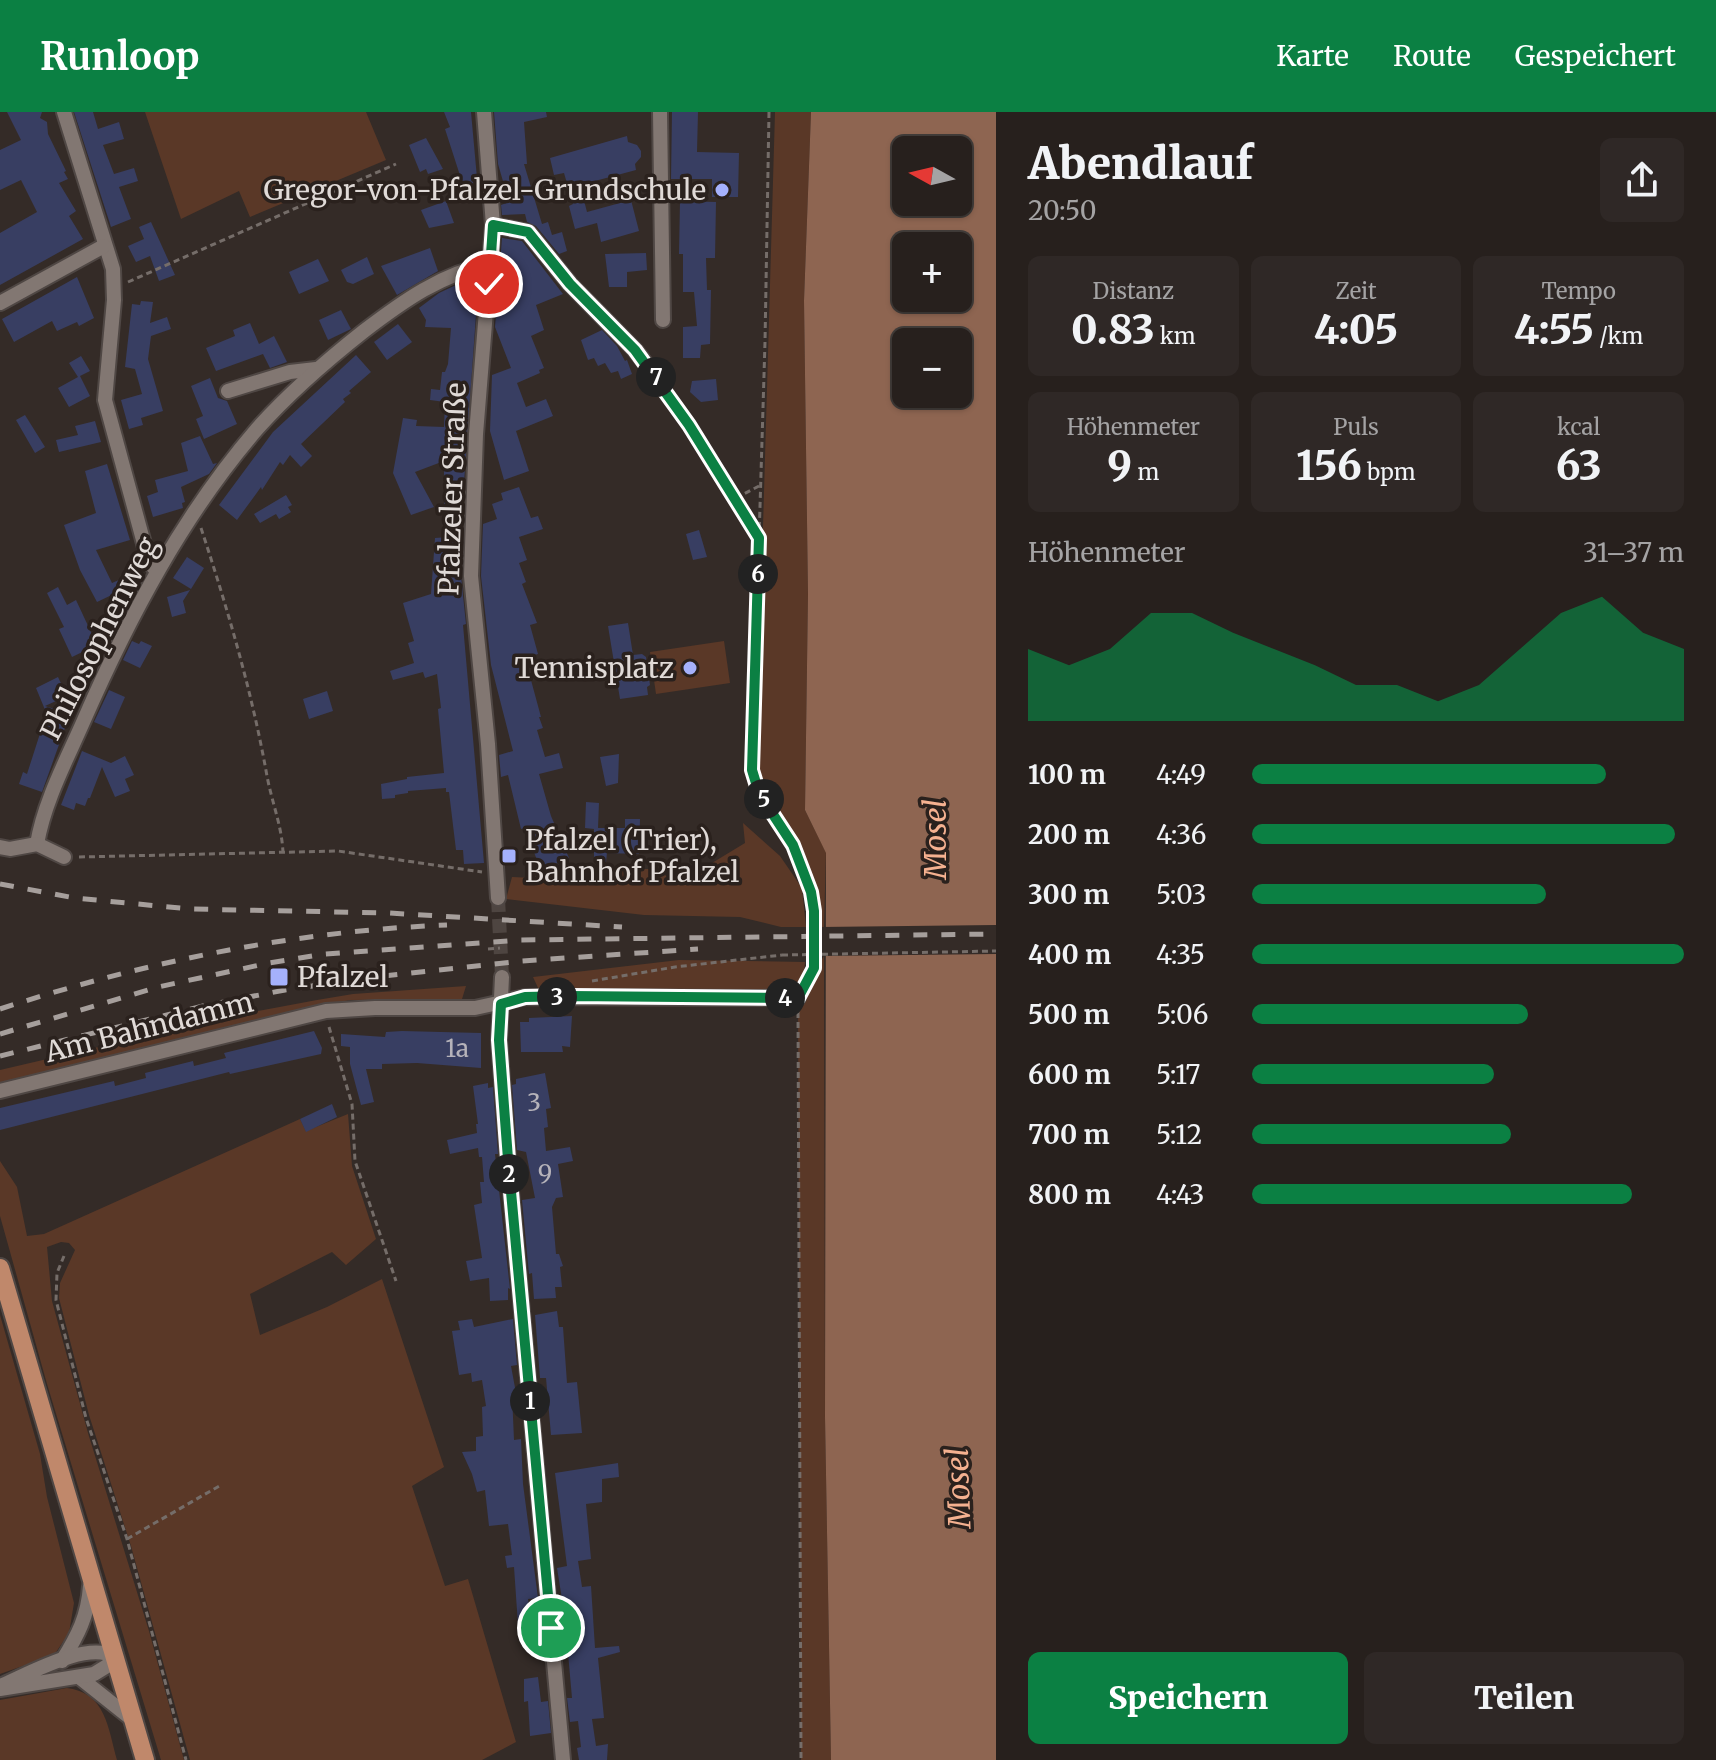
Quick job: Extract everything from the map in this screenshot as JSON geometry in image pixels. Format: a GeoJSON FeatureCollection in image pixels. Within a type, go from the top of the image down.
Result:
{"type":"FeatureCollection","features":[{"type":"Feature","properties":{"kind":"main road"},"geometry":{"type":"LineString","coordinates":[[0,1268],[145,1760]]}},
{"type":"Feature","properties":{"kind":"street"},"geometry":{"type":"LineString","coordinates":[[64,112],[113,269],[105,400],[149,562],[157,571]]}},
{"type":"Feature","properties":{"kind":"street","name":"Pfalzeler Straße"},"geometry":{"type":"LineString","coordinates":[[484,112],[493,225],[476,434],[471,576],[488,744],[498,898]]}},
{"type":"Feature","properties":{"kind":"street"},"geometry":{"type":"LineString","coordinates":[[660,112],[663,320]]}},
{"type":"Feature","properties":{"kind":"street"},"geometry":{"type":"LineString","coordinates":[[493,225],[528,232],[570,284],[635,350],[656,377]]}},
{"type":"Feature","properties":{"kind":"street"},"geometry":{"type":"LineString","coordinates":[[0,303],[104,246]]}},
{"type":"Feature","properties":{"kind":"street","name":"Philosophenweg"},"geometry":{"type":"LineString","coordinates":[[37,844],[40,826],[75,739],[121,639],[157,571],[196,511],[256,430],[317,369],[404,300],[466,269],[491,264]]}},
{"type":"Feature","properties":{"kind":"street"},"geometry":{"type":"LineString","coordinates":[[228,391],[290,372],[317,369]]}},
{"type":"Feature","properties":{"kind":"street"},"geometry":{"type":"LineString","coordinates":[[0,847],[10,849],[37,844],[64,857]]}},
{"type":"Feature","properties":{"kind":"street"},"geometry":{"type":"LineString","coordinates":[[502,977],[499,1040],[508,1159],[562,1752]]}},
{"type":"Feature","properties":{"kind":"street","name":"Am Bahndamm"},"geometry":{"type":"LineString","coordinates":[[0,1091],[326,1011],[475,1008],[525,997],[798,998]]}},
{"type":"Feature","properties":{"kind":"street"},"geometry":{"type":"LineString","coordinates":[[62,1661],[81,1630],[88,1610],[91,1578]]}},
{"type":"Feature","properties":{"kind":"street"},"geometry":{"type":"LineString","coordinates":[[87,1651],[102,1651],[115,1657],[102,1671],[0,1688],[87,1651]]}},
{"type":"Feature","properties":{"kind":"street"},"geometry":{"type":"LineString","coordinates":[[79,1677],[133,1720]]}},
{"type":"Feature","properties":{"kind":"path"},"geometry":{"type":"LineString","coordinates":[[769,112],[752,770],[759,793],[793,845],[811,892],[814,911],[814,968],[798,998],[801,1760]]}},
{"type":"Feature","properties":{"kind":"path"},"geometry":{"type":"LineString","coordinates":[[114,289],[396,164]]}},
{"type":"Feature","properties":{"kind":"path"},"geometry":{"type":"LineString","coordinates":[[656,377],[759,538]]}},
{"type":"Feature","properties":{"kind":"path"},"geometry":{"type":"LineString","coordinates":[[736,499],[761,485]]}},
{"type":"Feature","properties":{"kind":"path"},"geometry":{"type":"LineString","coordinates":[[196,511],[257,718],[270,790],[279,819],[283,853]]}},
{"type":"Feature","properties":{"kind":"path"},"geometry":{"type":"LineString","coordinates":[[64,857],[338,851],[497,875]]}},
{"type":"Feature","properties":{"kind":"path"},"geometry":{"type":"LineString","coordinates":[[488,949],[500,948]]}},
{"type":"Feature","properties":{"kind":"path"},"geometry":{"type":"LineString","coordinates":[[584,983],[675,967],[782,955],[996,951]]}},
{"type":"Feature","properties":{"kind":"path"},"geometry":{"type":"LineString","coordinates":[[326,1011],[352,1104],[355,1161],[396,1281]]}},
{"type":"Feature","properties":{"kind":"path"},"geometry":{"type":"LineString","coordinates":[[64,1256],[57,1273],[56,1300],[86,1418],[127,1539],[186,1760]]}},
{"type":"Feature","properties":{"kind":"path"},"geometry":{"type":"LineString","coordinates":[[127,1539],[221,1485]]}},
{"type":"Feature","properties":{"kind":"shaded area"},"geometry":{"type":"Polygon","coordinates":[[[145,112],[366,112],[386,160],[250,217],[239,191],[181,219],[145,112]]]}},
{"type":"Feature","properties":{"kind":"shaded area"},"geometry":{"type":"Polygon","coordinates":[[[775,112],[811,112],[804,301],[808,594],[805,810],[826,852],[824,927],[817,927],[812,887],[798,849],[756,769],[775,112]]]}},
{"type":"Feature","properties":{"kind":"shaded area","name":"Tennisplatz"},"geometry":{"type":"Polygon","coordinates":[[[724,641],[730,683],[656,694],[650,652],[724,641]]]}},
{"type":"Feature","properties":{"kind":"shaded area"},"geometry":{"type":"Polygon","coordinates":[[[743,823],[780,856],[802,888],[806,927],[781,927],[740,917],[644,915],[506,899],[512,877],[620,882],[621,869],[654,869],[679,883],[745,843],[743,823]]]}},
{"type":"Feature","properties":{"kind":"shaded area"},"geometry":{"type":"Polygon","coordinates":[[[824,956],[825,1417],[831,1760],[801,1760],[798,998],[824,956]]]}},
{"type":"Feature","properties":{"kind":"shaded area"},"geometry":{"type":"Polygon","coordinates":[[[679,960],[805,962],[804,973],[794,991],[539,990],[533,977],[679,960]]]}},
{"type":"Feature","properties":{"kind":"shaded area"},"geometry":{"type":"Polygon","coordinates":[[[466,986],[462,999],[351,1000],[303,1008],[0,1083],[0,1070],[236,1015],[353,994],[466,986]]]}},
{"type":"Feature","properties":{"kind":"shaded area"},"geometry":{"type":"Polygon","coordinates":[[[348,1114],[352,1166],[376,1239],[346,1265],[332,1252],[250,1294],[260,1335],[327,1307],[382,1279],[444,1467],[412,1486],[445,1586],[468,1579],[516,1742],[482,1760],[190,1760],[131,1546],[89,1415],[59,1298],[60,1283],[75,1250],[69,1243],[61,1242],[47,1247],[52,1301],[184,1760],[161,1760],[47,1384],[0,1216],[0,1161],[17,1187],[27,1236],[44,1234],[300,1119],[306,1131],[348,1114]]]}},
{"type":"Feature","properties":{"kind":"shaded area"},"geometry":{"type":"Polygon","coordinates":[[[0,1315],[40,1454],[47,1497],[74,1603],[69,1633],[54,1655],[0,1674],[0,1315]]]}},
{"type":"Feature","properties":{"kind":"shaded area"},"geometry":{"type":"Polygon","coordinates":[[[67,1688],[80,1691],[98,1705],[108,1724],[117,1760],[0,1760],[0,1700],[67,1688]]]}},
{"type":"Feature","properties":{"kind":"water","name":"Mosel"},"geometry":{"type":"Polygon","coordinates":[[[811,112],[996,112],[996,1760],[831,1760],[825,1417],[826,853],[805,810],[808,594],[804,301],[811,112]]]}},
{"type":"Feature","properties":{"kind":"pier"},"geometry":{"type":"Polygon","coordinates":[[[996,925],[996,954],[820,956],[820,927],[996,925]]]}},
{"type":"Feature","properties":{"kind":"building"},"geometry":{"type":"Polygon","coordinates":[[[7,112],[42,112],[40,118],[47,122],[48,134],[66,171],[68,179],[59,183],[76,211],[69,216],[83,239],[0,285],[0,233],[37,212],[21,180],[0,190],[0,150],[21,140],[7,112]]]}},
{"type":"Feature","properties":{"kind":"building"},"geometry":{"type":"Polygon","coordinates":[[[74,112],[93,112],[98,129],[119,122],[124,139],[103,145],[114,174],[134,168],[138,181],[119,187],[131,219],[111,227],[74,112]]]}},
{"type":"Feature","properties":{"kind":"building"},"geometry":{"type":"Polygon","coordinates":[[[444,112],[471,112],[478,189],[466,194],[445,129],[450,127],[444,112]]]}},
{"type":"Feature","properties":{"kind":"building"},"geometry":{"type":"Polygon","coordinates":[[[494,112],[546,112],[547,117],[524,122],[527,164],[524,164],[542,224],[548,222],[552,235],[562,232],[567,251],[559,254],[536,226],[527,222],[525,214],[502,215],[501,205],[509,202],[498,164],[494,112]]]}},
{"type":"Feature","properties":{"kind":"building"},"geometry":{"type":"Polygon","coordinates":[[[672,112],[698,112],[697,152],[739,153],[738,197],[712,197],[712,179],[671,179],[672,112]]]}},
{"type":"Feature","properties":{"kind":"building"},"geometry":{"type":"Polygon","coordinates":[[[627,136],[628,142],[637,145],[641,151],[641,157],[635,164],[636,170],[580,185],[587,212],[631,200],[639,231],[601,242],[597,223],[575,229],[569,206],[573,204],[564,173],[554,175],[550,158],[627,136]]]}},
{"type":"Feature","properties":{"kind":"building"},"geometry":{"type":"Polygon","coordinates":[[[426,138],[443,169],[428,174],[426,169],[420,172],[409,145],[426,138]]]}},
{"type":"Feature","properties":{"kind":"building"},"geometry":{"type":"Polygon","coordinates":[[[446,201],[454,223],[429,228],[421,210],[446,201]]]}},
{"type":"Feature","properties":{"kind":"building"},"geometry":{"type":"Polygon","coordinates":[[[680,201],[716,202],[715,258],[706,258],[707,290],[711,290],[710,344],[701,345],[700,358],[683,358],[683,327],[697,326],[694,292],[683,292],[683,254],[679,254],[680,201]]]}},
{"type":"Feature","properties":{"kind":"building"},"geometry":{"type":"Polygon","coordinates":[[[151,222],[175,275],[159,281],[150,256],[136,262],[128,246],[144,239],[139,227],[151,222]]]}},
{"type":"Feature","properties":{"kind":"building"},"geometry":{"type":"Polygon","coordinates":[[[502,238],[522,241],[563,294],[536,305],[544,330],[531,336],[544,368],[539,370],[540,373],[517,383],[526,407],[546,399],[553,416],[516,431],[529,471],[504,480],[490,431],[492,375],[511,368],[495,327],[502,238]]]}},
{"type":"Feature","properties":{"kind":"building"},"geometry":{"type":"Polygon","coordinates":[[[430,248],[438,271],[397,295],[381,266],[430,248]]]}},
{"type":"Feature","properties":{"kind":"building"},"geometry":{"type":"Polygon","coordinates":[[[646,253],[647,270],[627,272],[627,287],[609,287],[605,254],[646,253]]]}},
{"type":"Feature","properties":{"kind":"building"},"geometry":{"type":"Polygon","coordinates":[[[367,257],[374,274],[353,284],[347,282],[341,270],[367,257]]]}},
{"type":"Feature","properties":{"kind":"building"},"geometry":{"type":"Polygon","coordinates":[[[318,259],[329,281],[299,294],[289,272],[318,259]]]}},
{"type":"Feature","properties":{"kind":"building"},"geometry":{"type":"Polygon","coordinates":[[[77,277],[94,318],[79,326],[77,322],[57,331],[52,321],[14,342],[2,319],[77,277]]]}},
{"type":"Feature","properties":{"kind":"building"},"geometry":{"type":"Polygon","coordinates":[[[456,285],[478,287],[462,511],[444,513],[444,461],[415,472],[434,507],[411,515],[393,473],[403,418],[417,420],[416,426],[444,427],[445,402],[430,400],[431,389],[440,390],[442,372],[448,364],[451,328],[425,327],[426,320],[419,308],[456,285]]]}},
{"type":"Feature","properties":{"kind":"building"},"geometry":{"type":"Polygon","coordinates":[[[141,301],[153,302],[150,323],[167,317],[171,329],[151,336],[148,359],[163,411],[141,418],[143,425],[129,429],[121,400],[142,394],[135,369],[125,367],[132,304],[140,305],[141,301]]]}},
{"type":"Feature","properties":{"kind":"building"},"geometry":{"type":"Polygon","coordinates":[[[341,310],[351,329],[328,340],[319,320],[341,310]]]}},
{"type":"Feature","properties":{"kind":"building"},"geometry":{"type":"Polygon","coordinates":[[[250,323],[259,344],[274,336],[287,362],[270,368],[263,354],[216,371],[206,348],[235,336],[233,330],[250,323]]]}},
{"type":"Feature","properties":{"kind":"building"},"geometry":{"type":"Polygon","coordinates":[[[398,324],[412,342],[387,360],[374,342],[398,324]]]}},
{"type":"Feature","properties":{"kind":"building"},"geometry":{"type":"Polygon","coordinates":[[[602,330],[627,360],[632,374],[621,379],[618,371],[611,373],[605,363],[598,366],[594,358],[588,360],[581,340],[602,330]]]}},
{"type":"Feature","properties":{"kind":"building"},"geometry":{"type":"Polygon","coordinates":[[[356,355],[371,372],[349,391],[351,393],[343,399],[345,402],[301,444],[312,456],[301,467],[290,455],[283,465],[280,462],[237,520],[219,505],[273,432],[356,355]]]}},
{"type":"Feature","properties":{"kind":"building"},"geometry":{"type":"Polygon","coordinates":[[[81,356],[90,371],[80,376],[90,396],[69,407],[58,388],[78,377],[69,363],[81,356]]]}},
{"type":"Feature","properties":{"kind":"building"},"geometry":{"type":"Polygon","coordinates":[[[210,378],[218,398],[227,401],[237,424],[204,439],[196,419],[203,416],[191,386],[210,378]]]}},
{"type":"Feature","properties":{"kind":"building"},"geometry":{"type":"Polygon","coordinates":[[[716,379],[718,400],[701,402],[690,392],[692,381],[716,379]]]}},
{"type":"Feature","properties":{"kind":"building"},"geometry":{"type":"Polygon","coordinates":[[[25,415],[45,447],[35,453],[16,420],[25,415]]]}},
{"type":"Feature","properties":{"kind":"building"},"geometry":{"type":"Polygon","coordinates":[[[95,421],[101,442],[59,452],[56,440],[78,435],[75,426],[95,421]]]}},
{"type":"Feature","properties":{"kind":"building"},"geometry":{"type":"Polygon","coordinates":[[[200,436],[213,464],[217,463],[209,474],[181,487],[185,502],[182,503],[183,508],[153,517],[147,496],[158,492],[155,480],[188,471],[181,443],[200,436]]]}},
{"type":"Feature","properties":{"kind":"building"},"geometry":{"type":"Polygon","coordinates":[[[107,464],[130,540],[96,550],[112,583],[135,573],[139,582],[97,602],[80,570],[64,525],[96,513],[85,471],[107,464]]]}},
{"type":"Feature","properties":{"kind":"building"},"geometry":{"type":"Polygon","coordinates":[[[519,487],[531,518],[538,516],[543,529],[519,537],[527,560],[519,563],[526,582],[522,584],[537,623],[530,625],[538,654],[525,658],[541,717],[543,728],[537,730],[545,757],[559,753],[563,768],[539,774],[551,816],[569,858],[539,866],[529,838],[524,828],[521,829],[508,775],[501,777],[499,755],[513,751],[491,665],[481,576],[483,524],[497,519],[492,504],[503,500],[501,493],[519,487]]]}},
{"type":"Feature","properties":{"kind":"building"},"geometry":{"type":"Polygon","coordinates":[[[286,495],[292,505],[288,507],[291,512],[279,519],[276,514],[260,523],[254,514],[286,495]]]}},
{"type":"Feature","properties":{"kind":"building"},"geometry":{"type":"Polygon","coordinates":[[[699,530],[707,557],[693,560],[686,534],[699,530]]]}},
{"type":"Feature","properties":{"kind":"building"},"geometry":{"type":"Polygon","coordinates":[[[462,536],[461,576],[466,624],[463,625],[484,863],[464,864],[463,850],[456,850],[446,788],[408,791],[395,795],[395,798],[382,799],[381,784],[407,777],[444,773],[437,674],[425,678],[423,672],[393,680],[390,671],[414,663],[408,643],[414,641],[403,603],[431,594],[435,538],[462,536]]]}},
{"type":"Feature","properties":{"kind":"building"},"geometry":{"type":"Polygon","coordinates":[[[187,557],[204,568],[191,589],[173,578],[187,557]]]}},
{"type":"Feature","properties":{"kind":"building"},"geometry":{"type":"Polygon","coordinates":[[[58,587],[67,605],[76,600],[97,645],[72,657],[59,629],[64,627],[47,593],[58,587]]]}},
{"type":"Feature","properties":{"kind":"building"},"geometry":{"type":"Polygon","coordinates":[[[190,590],[183,601],[186,613],[172,617],[167,597],[190,590]]]}},
{"type":"Feature","properties":{"kind":"building"},"geometry":{"type":"Polygon","coordinates":[[[628,623],[633,655],[646,657],[650,685],[647,687],[648,695],[620,699],[608,626],[628,623]]]}},
{"type":"Feature","properties":{"kind":"building"},"geometry":{"type":"Polygon","coordinates":[[[132,641],[152,646],[140,668],[123,660],[132,641]]]}},
{"type":"Feature","properties":{"kind":"building"},"geometry":{"type":"Polygon","coordinates":[[[58,677],[67,696],[45,706],[70,714],[42,792],[19,784],[23,772],[27,774],[45,718],[48,717],[36,688],[58,677]]]}},
{"type":"Feature","properties":{"kind":"building"},"geometry":{"type":"Polygon","coordinates":[[[109,690],[125,697],[111,729],[94,722],[109,690]]]}},
{"type":"Feature","properties":{"kind":"building"},"geometry":{"type":"Polygon","coordinates":[[[327,691],[333,711],[309,719],[303,699],[327,691]]]}},
{"type":"Feature","properties":{"kind":"building"},"geometry":{"type":"Polygon","coordinates":[[[82,751],[111,763],[125,756],[134,775],[125,779],[130,791],[115,797],[102,767],[85,806],[76,803],[74,810],[61,805],[82,751]]]}},
{"type":"Feature","properties":{"kind":"building"},"geometry":{"type":"Polygon","coordinates":[[[619,754],[618,783],[606,786],[600,757],[619,754]]]}},
{"type":"Feature","properties":{"kind":"building"},"geometry":{"type":"Polygon","coordinates":[[[586,802],[599,803],[598,828],[625,828],[625,819],[640,819],[639,854],[607,853],[606,862],[594,861],[594,829],[585,828],[586,802]]]}},
{"type":"Feature","properties":{"kind":"building"},"geometry":{"type":"Polygon","coordinates":[[[572,1016],[570,1047],[562,1046],[563,1052],[521,1052],[520,1022],[529,1022],[529,1018],[572,1016]]]}},
{"type":"Feature","properties":{"kind":"building"},"geometry":{"type":"Polygon","coordinates":[[[314,1031],[322,1048],[321,1054],[229,1072],[0,1130],[0,1108],[114,1081],[115,1086],[146,1078],[145,1073],[193,1061],[194,1066],[226,1058],[224,1053],[314,1031]]]}},
{"type":"Feature","properties":{"kind":"building"},"geometry":{"type":"Polygon","coordinates":[[[386,1032],[481,1033],[481,1068],[417,1063],[382,1064],[382,1069],[366,1069],[374,1102],[361,1105],[350,1064],[350,1047],[341,1046],[341,1034],[385,1037],[386,1032]]]}},
{"type":"Feature","properties":{"kind":"building"},"geometry":{"type":"Polygon","coordinates":[[[545,1073],[551,1108],[546,1109],[546,1151],[570,1147],[573,1161],[558,1164],[563,1197],[556,1198],[552,1207],[556,1254],[559,1254],[563,1266],[560,1267],[562,1287],[555,1287],[556,1298],[534,1299],[522,1200],[535,1198],[526,1152],[517,1150],[512,1085],[516,1084],[516,1079],[545,1073]]]}},
{"type":"Feature","properties":{"kind":"building"},"geometry":{"type":"Polygon","coordinates":[[[488,1083],[488,1088],[493,1087],[498,1154],[495,1154],[510,1289],[508,1300],[490,1301],[489,1278],[470,1281],[466,1261],[482,1258],[474,1205],[482,1203],[482,1157],[479,1157],[478,1148],[450,1154],[447,1140],[477,1133],[473,1086],[488,1083]]]}},
{"type":"Feature","properties":{"kind":"building"},"geometry":{"type":"Polygon","coordinates":[[[332,1104],[337,1117],[306,1132],[300,1119],[332,1104]]]}},
{"type":"Feature","properties":{"kind":"building"},"geometry":{"type":"Polygon","coordinates":[[[557,1311],[559,1327],[563,1327],[567,1383],[577,1382],[582,1433],[551,1435],[546,1378],[540,1378],[535,1315],[557,1311]]]}},
{"type":"Feature","properties":{"kind":"building"},"geometry":{"type":"Polygon","coordinates":[[[472,1319],[474,1327],[513,1319],[517,1365],[511,1366],[516,1393],[512,1394],[514,1440],[521,1439],[523,1484],[538,1598],[528,1599],[532,1623],[540,1622],[543,1646],[538,1647],[538,1651],[527,1652],[524,1625],[518,1625],[514,1567],[507,1568],[505,1556],[512,1555],[508,1524],[489,1526],[485,1490],[477,1492],[462,1452],[476,1451],[476,1437],[483,1436],[482,1407],[486,1406],[482,1380],[472,1382],[471,1373],[459,1375],[452,1331],[460,1330],[458,1321],[472,1319]]]}},
{"type":"Feature","properties":{"kind":"building"},"geometry":{"type":"Polygon","coordinates":[[[618,1463],[619,1477],[602,1479],[602,1502],[586,1504],[591,1559],[578,1561],[582,1587],[591,1586],[595,1648],[619,1646],[620,1652],[598,1658],[604,1718],[592,1719],[596,1746],[608,1744],[607,1760],[579,1760],[578,1721],[570,1722],[567,1698],[572,1698],[567,1642],[562,1642],[560,1620],[565,1618],[557,1568],[567,1566],[555,1473],[618,1463]]]}},
{"type":"Feature","properties":{"kind":"building"},"geometry":{"type":"Polygon","coordinates":[[[538,1677],[541,1702],[548,1701],[551,1733],[530,1736],[528,1701],[524,1702],[524,1679],[538,1677]]]}},
{"type":"Feature","properties":{"kind":"tunnel"},"geometry":{"type":"LineString","coordinates":[[498,898],[502,977]]}},
{"type":"Feature","properties":{"kind":"railway"},"geometry":{"type":"LineString","coordinates":[[0,884],[75,898],[190,909],[389,913],[622,927]]}},
{"type":"Feature","properties":{"kind":"railway"},"geometry":{"type":"LineString","coordinates":[[0,1009],[110,977],[220,952],[333,934],[447,925]]}},
{"type":"Feature","properties":{"kind":"railway"},"geometry":{"type":"LineString","coordinates":[[0,1034],[158,987],[325,954],[520,940],[996,934]]}},
{"type":"Feature","properties":{"kind":"railway"},"geometry":{"type":"LineString","coordinates":[[0,1056],[203,1006],[285,990],[522,961],[698,949]]}},
{"type":"Feature","properties":{"kind":"place","name":"Gregor-von-Pfalzel-Grundschule"},"geometry":{"type":"Point","coordinates":[722,190]}},
{"type":"Feature","properties":{"kind":"place","name":"Tennisplatz"},"geometry":{"type":"Point","coordinates":[690,668]}},
{"type":"Feature","properties":{"kind":"place","name":"Pfalzel (Trier), Bahnhof Pfalzel"},"geometry":{"type":"Point","coordinates":[509,856]}},
{"type":"Feature","properties":{"kind":"place","name":"Pfalzel"},"geometry":{"type":"Point","coordinates":[279,977]}},
{"type":"Feature","properties":{"kind":"route"},"geometry":{"type":"LineString","coordinates":[[489,284],[493,225],[528,232],[570,284],[635,350],[656,377],[759,538],[752,770],[759,793],[793,845],[806,874],[814,911],[814,968],[798,998],[570,996],[525,997],[501,1004],[499,1040],[508,1159],[551,1628]]}}]}
